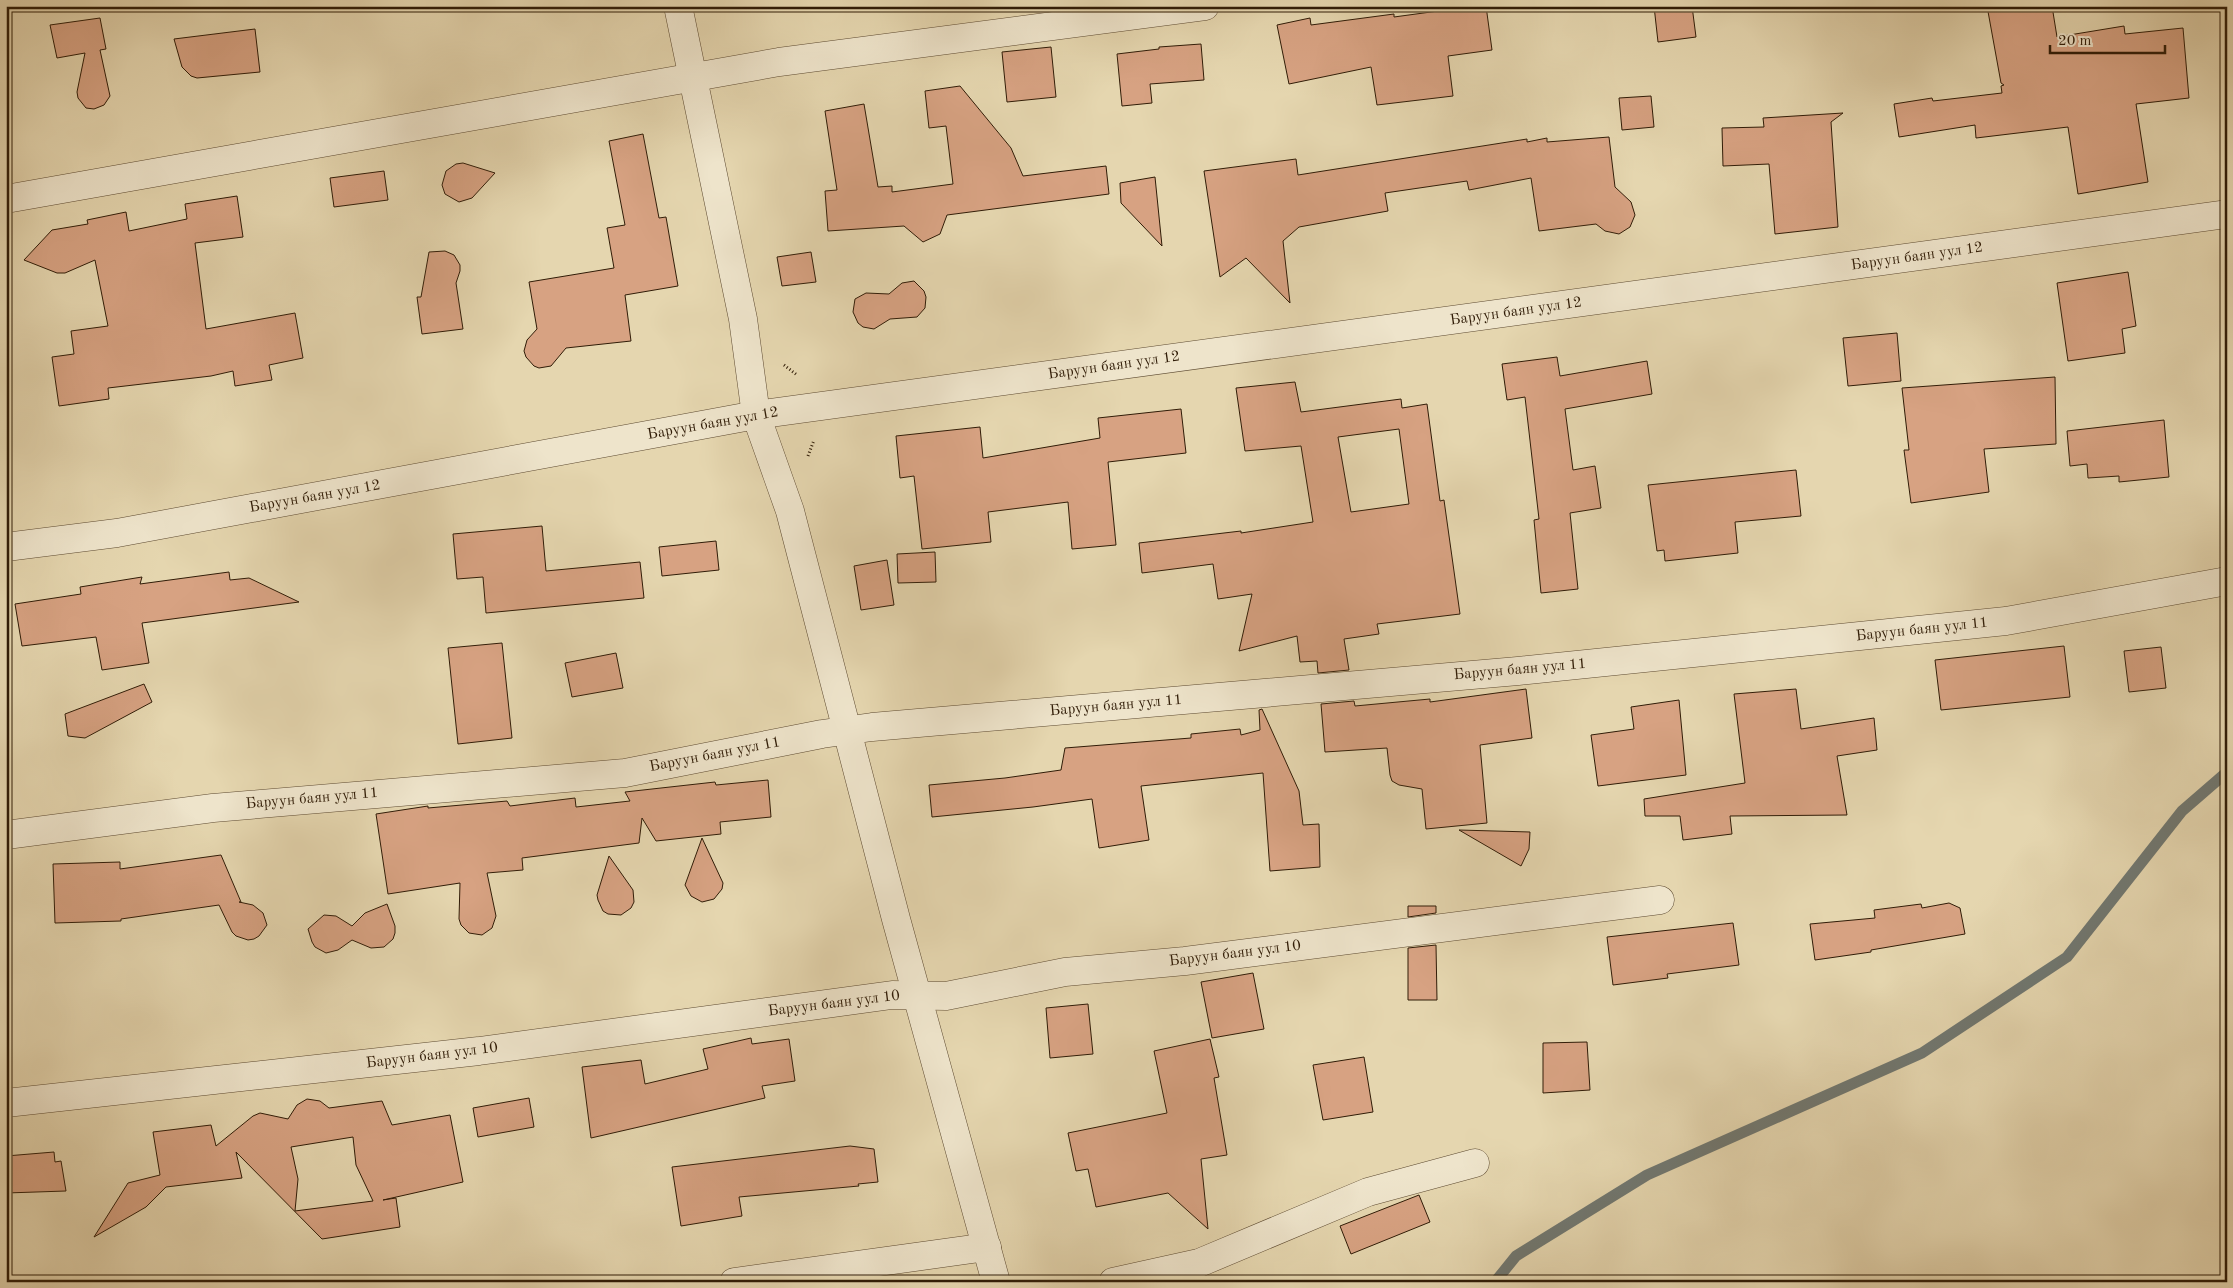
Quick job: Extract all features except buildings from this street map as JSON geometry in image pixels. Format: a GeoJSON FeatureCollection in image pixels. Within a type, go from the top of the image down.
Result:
{"type":"FeatureCollection","features":[{"type":"Feature","properties":{"kind":"street"},"geometry":{"type":"LineString","coordinates":[[678,6],[742,319],[756,415],[790,511],[996,1282]]}},
{"type":"Feature","properties":{"kind":"street"},"geometry":{"type":"LineString","coordinates":[[6,199],[779,62],[1205,6]]}},
{"type":"Feature","properties":{"kind":"street","name":"Баруун баян уул 12"},"geometry":{"type":"LineString","coordinates":[[6,547],[117,533],[756,415],[2227,214]]}},
{"type":"Feature","properties":{"kind":"street","name":"Баруун баян уул 11"},"geometry":{"type":"LineString","coordinates":[[6,834],[213,808],[625,773],[847,730],[1518,671],[2006,621],[2227,581]]}},
{"type":"Feature","properties":{"kind":"street","name":"Баруун баян уул 10"},"geometry":{"type":"LineString","coordinates":[[6,1103],[479,1051],[892,995],[946,996],[1065,972],[1184,961],[1660,900]]}},
{"type":"Feature","properties":{"kind":"street"},"geometry":{"type":"LineString","coordinates":[[1113,1282],[1199,1263],[1368,1192],[1475,1162]]}},
{"type":"Feature","properties":{"kind":"street"},"geometry":{"type":"LineString","coordinates":[[734,1282],[987,1246]]}},
{"type":"Feature","properties":{"kind":"path"},"geometry":{"type":"LineString","coordinates":[[779,361],[794,374],[803,376]]}},
{"type":"Feature","properties":{"kind":"path"},"geometry":{"type":"LineString","coordinates":[[806,464],[814,439],[820,435]]}},
{"type":"Feature","properties":{"kind":"waterway"},"geometry":{"type":"LineString","coordinates":[[1495,1282],[1516,1256],[1647,1175],[1922,1053],[2067,957],[2182,811],[2227,772]]}}]}
